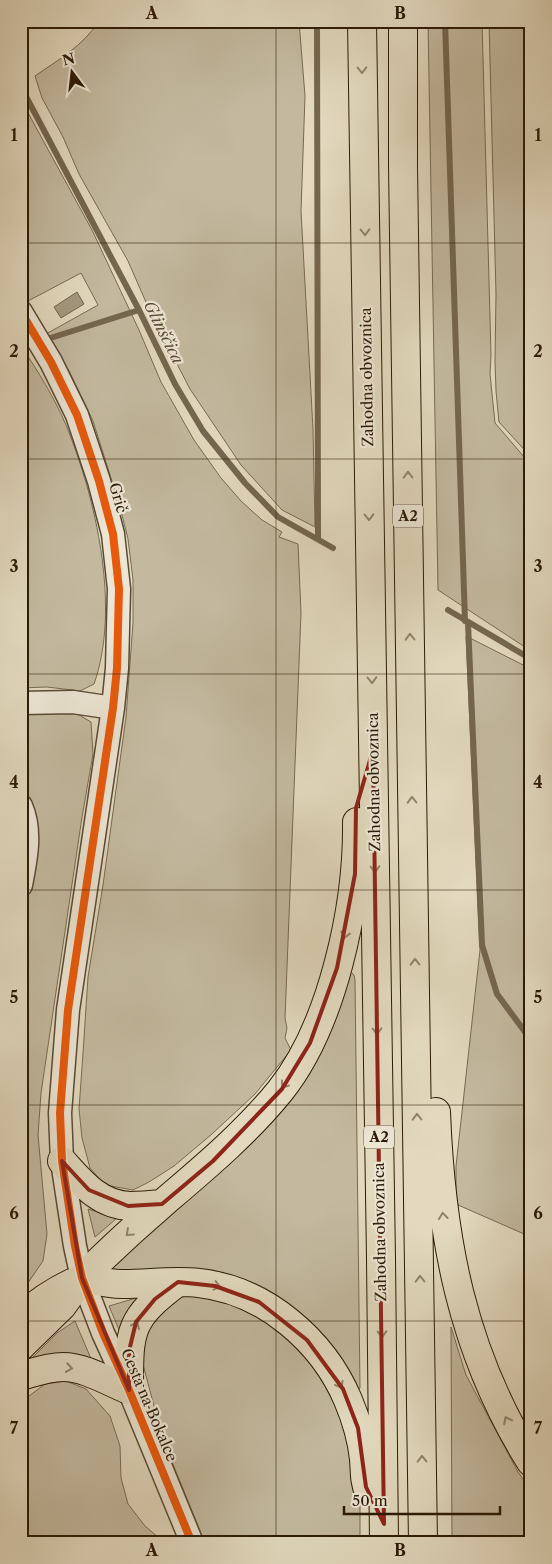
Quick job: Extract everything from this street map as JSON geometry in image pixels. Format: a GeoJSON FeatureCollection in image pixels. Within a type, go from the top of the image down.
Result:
{"type":"FeatureCollection","features":[{"type":"Feature","properties":{"kind":"main road","name":"Zahodna obvoznica"},"geometry":{"type":"LineString","coordinates":[[362,21],[384,1533]]}},
{"type":"Feature","properties":{"kind":"main road","name":"A2"},"geometry":{"type":"LineString","coordinates":[[403,21],[423,1543]]}},
{"type":"Feature","properties":{"kind":"main road"},"geometry":{"type":"LineString","coordinates":[[21,1346],[62,1306],[82,1278],[162,1204],[213,1161],[256,1118],[282,1089],[303,1057],[327,1001],[350,914],[355,874],[356,808],[373,750]]}},
{"type":"Feature","properties":{"kind":"main road"},"geometry":{"type":"LineString","coordinates":[[416,1011],[434,1065],[440,1192],[447,1242],[460,1298],[472,1339],[496,1398],[510,1427],[531,1462]]}},
{"type":"Feature","properties":{"kind":"main road"},"geometry":{"type":"LineString","coordinates":[[62,1161],[88,1190],[113,1203],[128,1206],[162,1204]]}},
{"type":"Feature","properties":{"kind":"main road"},"geometry":{"type":"LineString","coordinates":[[21,1317],[57,1290],[82,1278],[121,1284],[201,1283],[230,1290],[259,1302],[287,1320],[318,1352],[343,1389],[354,1415],[362,1444],[366,1487],[384,1533]]}},
{"type":"Feature","properties":{"kind":"main road"},"geometry":{"type":"LineString","coordinates":[[21,1376],[47,1368],[70,1368],[97,1376],[129,1390],[129,1351],[136,1322],[155,1299],[178,1282]]}},
{"type":"Feature","properties":{"kind":"street","name":"Grič"},"geometry":{"type":"LineString","coordinates":[[26,320],[77,415],[99,481],[113,534],[119,589],[113,708],[68,1010],[60,1113],[62,1161]]}},
{"type":"Feature","properties":{"kind":"street"},"geometry":{"type":"LineString","coordinates":[[21,703],[73,702],[113,708]]}},
{"type":"Feature","properties":{"kind":"street"},"geometry":{"type":"LineString","coordinates":[[21,806],[27,827],[27,849],[21,885]]}},
{"type":"Feature","properties":{"kind":"street","name":"Cesta na Bokalce"},"geometry":{"type":"LineString","coordinates":[[62,1161],[75,1246],[82,1278],[103,1333],[129,1390],[192,1543]]}},
{"type":"Feature","properties":{"kind":"highlighted area"},"geometry":{"type":"Polygon","coordinates":[[[373,750],[384,1524],[366,1487],[358,1428],[343,1389],[307,1340],[259,1302],[215,1286],[178,1282],[155,1299],[136,1322],[129,1351],[129,1390],[82,1278],[62,1161],[89,1190],[128,1206],[162,1204],[213,1161],[282,1089],[310,1043],[337,968],[355,874],[356,808],[373,750]]]}},
{"type":"Feature","properties":{"kind":"shaded area"},"geometry":{"type":"Polygon","coordinates":[[[99,21],[299,21],[305,96],[301,211],[313,429],[315,527],[282,510],[241,465],[190,389],[152,316],[128,261],[79,174],[63,137],[42,98],[35,76],[78,45],[99,21]]]}},
{"type":"Feature","properties":{"kind":"shaded area"},"geometry":{"type":"Polygon","coordinates":[[[428,21],[482,21],[490,374],[495,423],[531,465],[531,651],[438,590],[428,21]]]}},
{"type":"Feature","properties":{"kind":"shaded area"},"geometry":{"type":"Polygon","coordinates":[[[489,21],[531,21],[531,457],[499,422],[496,391],[496,294],[489,21]]]}},
{"type":"Feature","properties":{"kind":"shaded area"},"geometry":{"type":"Polygon","coordinates":[[[21,100],[92,230],[161,382],[194,440],[221,478],[241,501],[262,520],[282,532],[279,537],[298,544],[301,613],[285,1018],[287,1028],[285,1038],[291,1050],[255,1094],[212,1134],[174,1166],[133,1190],[105,1185],[90,1168],[82,1138],[79,1109],[88,977],[103,885],[126,717],[133,623],[133,580],[128,539],[120,507],[93,421],[69,371],[46,334],[98,305],[81,273],[28,301],[21,289],[21,100]]]}},
{"type":"Feature","properties":{"kind":"shaded area"},"geometry":{"type":"Polygon","coordinates":[[[77,292],[84,304],[61,318],[54,307],[77,292]]]}},
{"type":"Feature","properties":{"kind":"shaded area"},"geometry":{"type":"Polygon","coordinates":[[[21,346],[45,384],[66,425],[87,486],[101,553],[105,588],[105,622],[102,654],[94,684],[80,691],[47,687],[21,688],[21,346]]]}},
{"type":"Feature","properties":{"kind":"shaded area"},"geometry":{"type":"Polygon","coordinates":[[[466,636],[531,669],[531,1237],[458,1205],[456,1194],[456,1166],[480,950],[466,636]]]}},
{"type":"Feature","properties":{"kind":"shaded area"},"geometry":{"type":"Polygon","coordinates":[[[21,709],[74,712],[91,722],[93,754],[41,1093],[38,1135],[47,1234],[43,1261],[21,1293],[21,906],[29,891],[26,803],[21,793],[21,709]]]}},
{"type":"Feature","properties":{"kind":"shaded area"},"geometry":{"type":"Polygon","coordinates":[[[351,972],[355,980],[360,1388],[358,1390],[296,1317],[111,1271],[111,1265],[232,1162],[270,1123],[348,973],[351,972]]]}},
{"type":"Feature","properties":{"kind":"shaded area"},"geometry":{"type":"Polygon","coordinates":[[[88,1209],[117,1218],[95,1237],[88,1209]]]}},
{"type":"Feature","properties":{"kind":"shaded area"},"geometry":{"type":"Polygon","coordinates":[[[189,1293],[221,1296],[283,1330],[336,1395],[360,1489],[360,1543],[205,1543],[163,1440],[140,1353],[143,1329],[164,1303],[189,1293]]]}},
{"type":"Feature","properties":{"kind":"shaded area"},"geometry":{"type":"Polygon","coordinates":[[[143,1296],[120,1332],[109,1306],[143,1296]]]}},
{"type":"Feature","properties":{"kind":"shaded area"},"geometry":{"type":"Polygon","coordinates":[[[75,1321],[92,1361],[31,1361],[57,1333],[75,1321]]]}},
{"type":"Feature","properties":{"kind":"shaded area"},"geometry":{"type":"Polygon","coordinates":[[[451,1327],[466,1375],[518,1472],[531,1490],[531,1543],[452,1543],[451,1327]]]}},
{"type":"Feature","properties":{"kind":"shaded area"},"geometry":{"type":"Polygon","coordinates":[[[66,1381],[86,1389],[110,1416],[120,1446],[121,1478],[128,1504],[145,1526],[165,1543],[21,1543],[21,1402],[45,1384],[66,1381]]]}},
{"type":"Feature","properties":{"kind":"waterway"},"geometry":{"type":"LineString","coordinates":[[317,21],[318,539]]}},
{"type":"Feature","properties":{"kind":"waterway"},"geometry":{"type":"LineString","coordinates":[[445,21],[465,621]]}},
{"type":"Feature","properties":{"kind":"waterway","name":"Glinščica"},"geometry":{"type":"LineString","coordinates":[[21,87],[139,310],[175,384],[203,431],[245,483],[278,517],[333,548]]}},
{"type":"Feature","properties":{"kind":"waterway"},"geometry":{"type":"LineString","coordinates":[[44,340],[139,310]]}},
{"type":"Feature","properties":{"kind":"waterway"},"geometry":{"type":"LineString","coordinates":[[21,348],[34,344]]}},
{"type":"Feature","properties":{"kind":"waterway","name":"Glinščica"},"geometry":{"type":"LineString","coordinates":[[448,610],[531,659]]}},
{"type":"Feature","properties":{"kind":"waterway"},"geometry":{"type":"LineString","coordinates":[[468,623],[482,945],[497,994],[531,1040]]}},
{"type":"Feature","properties":{"kind":"cycle path"},"geometry":{"type":"LineString","coordinates":[[21,312],[51,362],[77,415],[99,481],[113,534],[119,589],[117,668],[113,708],[68,1010],[60,1113],[62,1161],[75,1246],[82,1278],[103,1333],[129,1390],[192,1543]]}}]}
